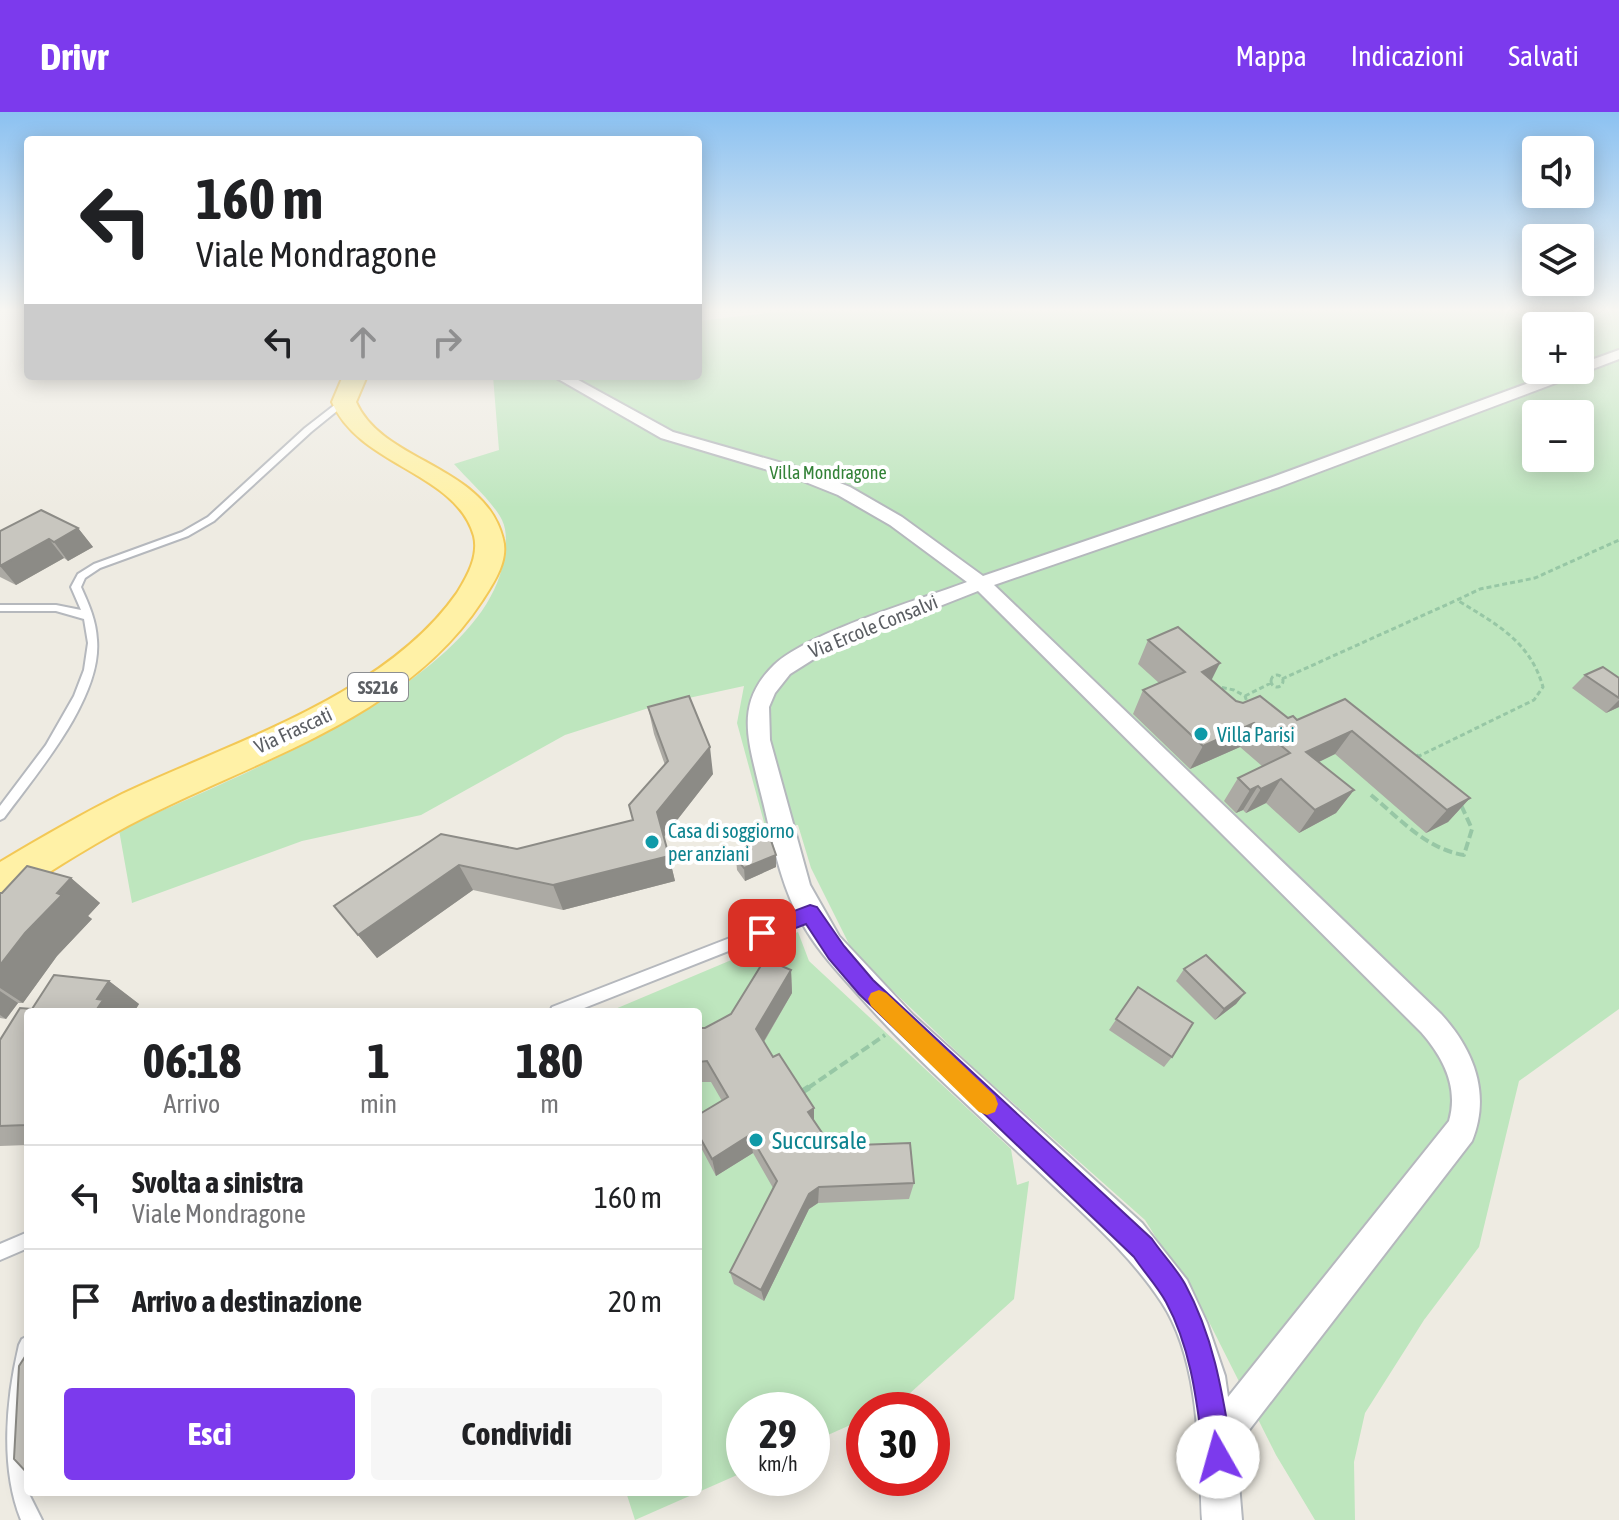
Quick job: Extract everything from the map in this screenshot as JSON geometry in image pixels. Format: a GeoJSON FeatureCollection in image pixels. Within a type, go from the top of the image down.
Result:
{"type":"FeatureCollection","features":[{"type":"Feature","properties":{"kind":"main road","name":"Via Frascati"},"geometry":{"type":"LineString","coordinates":[[0,883],[114,815],[377,687],[429,649],[456,618],[485,568],[490,545],[486,528],[474,511],[441,480],[355,424],[345,411],[350,389]]}},
{"type":"Feature","properties":{"kind":"street"},"geometry":{"type":"LineString","coordinates":[[567,380],[663,434],[804,475],[844,491],[896,521],[981,583],[1439,1030],[1452,1048],[1461,1068],[1467,1109],[1461,1130],[1217,1441]]}},
{"type":"Feature","properties":{"kind":"street","name":"Via Ercole Consalvi"},"geometry":{"type":"LineString","coordinates":[[1222,1520],[1217,1441],[1207,1376],[1196,1339],[1175,1292],[1156,1264],[1130,1235],[903,1024],[836,953],[810,913],[797,885],[758,736],[758,707],[766,690],[789,664],[812,649],[981,583],[1273,483],[1541,384]]}},
{"type":"Feature","properties":{"kind":"lane"},"geometry":{"type":"LineString","coordinates":[[0,815],[50,746],[84,686],[93,656],[93,633],[76,587],[81,576],[104,563],[175,538],[205,523],[350,389]]}},
{"type":"Feature","properties":{"kind":"lane"},"geometry":{"type":"LineString","coordinates":[[0,608],[57,606],[89,617]]}},
{"type":"Feature","properties":{"kind":"lane"},"geometry":{"type":"LineString","coordinates":[[567,1008],[810,913]]}},
{"type":"Feature","properties":{"kind":"lane"},"geometry":{"type":"LineString","coordinates":[[0,1252],[24,1242]]}},
{"type":"Feature","properties":{"kind":"lane"},"geometry":{"type":"LineString","coordinates":[[24,1363],[16,1398],[15,1447],[17,1480],[26,1512],[32,1520]]}},
{"type":"Feature","properties":{"kind":"path"},"geometry":{"type":"LineString","coordinates":[[1245,696],[1271,683],[1269,680],[1272,677],[1282,679],[1480,589],[1535,578],[1619,540]]}},
{"type":"Feature","properties":{"kind":"path"},"geometry":{"type":"LineString","coordinates":[[1418,769],[1414,761],[1421,753],[1534,700],[1543,687],[1534,657],[1523,642],[1457,600]]}},
{"type":"Feature","properties":{"kind":"path"},"geometry":{"type":"LineString","coordinates":[[1222,686],[1245,696],[1252,708],[1251,714],[1242,721],[1225,705],[1207,689],[1222,686]]}},
{"type":"Feature","properties":{"kind":"path"},"geometry":{"type":"LineString","coordinates":[[1217,709],[1225,705]]}},
{"type":"Feature","properties":{"kind":"path"},"geometry":{"type":"LineString","coordinates":[[1371,795],[1436,847],[1452,855],[1464,855],[1473,842],[1473,824],[1464,807],[1457,802]]}},
{"type":"Feature","properties":{"kind":"path"},"geometry":{"type":"LineString","coordinates":[[795,1097],[903,1024]]}},
{"type":"Feature","properties":{"kind":"green space","name":"Villa Mondragone"},"geometry":{"type":"Polygon","coordinates":[[[702,377],[1522,377],[1522,384],[1594,384],[1594,377],[1619,377],[1619,1009],[1519,1081],[1479,1247],[1424,1320],[1365,1413],[1354,1462],[1355,1520],[1315,1520],[1276,1455],[1208,1320],[1145,1220],[976,1070],[854,954],[811,868],[798,825],[765,826],[737,723],[744,686],[661,704],[565,735],[421,815],[302,841],[132,903],[119,830],[339,726],[395,691],[444,653],[481,612],[502,568],[505,531],[493,506],[454,464],[499,450],[493,380],[702,380],[702,377]]]}},
{"type":"Feature","properties":{"kind":"green space"},"geometry":{"type":"Polygon","coordinates":[[[798,932],[809,961],[1011,1149],[1017,1185],[1029,1181],[1014,1299],[911,1392],[846,1392],[846,1427],[830,1434],[830,1392],[726,1392],[726,1480],[702,1490],[702,1008],[618,1008],[798,932]]]}},
{"type":"Feature","properties":{"kind":"green space"},"geometry":{"type":"Polygon","coordinates":[[[627,1496],[690,1496],[635,1520],[627,1496]]]}},
{"type":"Feature","properties":{"kind":"building"},"geometry":{"type":"Polygon","coordinates":[[[41,510],[78,528],[54,542],[49,539],[0,566],[0,531],[41,510]]]}},
{"type":"Feature","properties":{"kind":"building"},"geometry":{"type":"Polygon","coordinates":[[[1178,627],[1220,663],[1202,672],[1236,701],[1243,703],[1260,696],[1288,718],[1293,716],[1297,720],[1345,699],[1470,798],[1447,810],[1352,731],[1306,752],[1354,790],[1315,810],[1281,779],[1261,789],[1258,786],[1250,790],[1238,778],[1290,753],[1254,723],[1203,746],[1143,690],[1185,672],[1148,640],[1178,627]]]}},
{"type":"Feature","properties":{"kind":"building"},"geometry":{"type":"Polygon","coordinates":[[[1603,667],[1619,678],[1619,698],[1585,675],[1603,667]]]}},
{"type":"Feature","properties":{"kind":"building"},"geometry":{"type":"Polygon","coordinates":[[[689,696],[710,747],[657,812],[669,856],[553,885],[459,865],[358,935],[334,906],[441,834],[517,849],[633,820],[629,805],[668,761],[648,707],[689,696]]]}},
{"type":"Feature","properties":{"kind":"building"},"geometry":{"type":"Polygon","coordinates":[[[768,832],[776,855],[744,868],[736,858],[757,835],[768,832]]]}},
{"type":"Feature","properties":{"kind":"building"},"geometry":{"type":"Polygon","coordinates":[[[27,866],[71,878],[57,893],[62,895],[25,933],[0,965],[0,893],[27,866]]]}},
{"type":"Feature","properties":{"kind":"building"},"geometry":{"type":"Polygon","coordinates":[[[1206,955],[1245,993],[1224,1009],[1184,969],[1206,955]]]}},
{"type":"Feature","properties":{"kind":"building","name":"Succursale"},"geometry":{"type":"Polygon","coordinates":[[[765,959],[791,970],[756,1029],[773,1057],[779,1054],[814,1108],[808,1112],[831,1146],[910,1143],[914,1183],[819,1187],[809,1194],[761,1290],[730,1272],[777,1181],[750,1135],[712,1159],[702,1141],[702,1113],[728,1097],[707,1061],[702,1062],[702,1028],[731,1014],[765,959]]]}},
{"type":"Feature","properties":{"kind":"building"},"geometry":{"type":"Polygon","coordinates":[[[54,975],[109,981],[97,999],[103,1000],[98,1008],[33,1008],[54,975]]]}},
{"type":"Feature","properties":{"kind":"building"},"geometry":{"type":"Polygon","coordinates":[[[1138,987],[1193,1023],[1172,1057],[1116,1019],[1138,987]]]}},
{"type":"Feature","properties":{"kind":"building"},"geometry":{"type":"Polygon","coordinates":[[[20,1008],[24,1008],[24,1125],[0,1126],[0,1040],[20,1008]]]}},
{"type":"Feature","properties":{"kind":"building"},"geometry":{"type":"Polygon","coordinates":[[[24,1358],[24,1470],[14,1459],[19,1366],[24,1358]]]}},
{"type":"Feature","properties":{"kind":"slow traffic"},"geometry":{"type":"LineString","coordinates":[[879,999],[987,1104]]}},
{"type":"Feature","properties":{"kind":"place","name":"Villa Parisi"},"geometry":{"type":"Point","coordinates":[1201,734]}},
{"type":"Feature","properties":{"kind":"place","name":"Casa di soggiorno per anziani"},"geometry":{"type":"Point","coordinates":[652,842]}},
{"type":"Feature","properties":{"kind":"place","name":"Succursale"},"geometry":{"type":"Point","coordinates":[756,1140]}},
{"type":"Feature","properties":{"kind":"route"},"geometry":{"type":"LineString","coordinates":[[762,933],[810,913],[836,953],[866,987],[1143,1248],[1175,1292],[1196,1339],[1207,1376],[1218,1457]]}}]}
